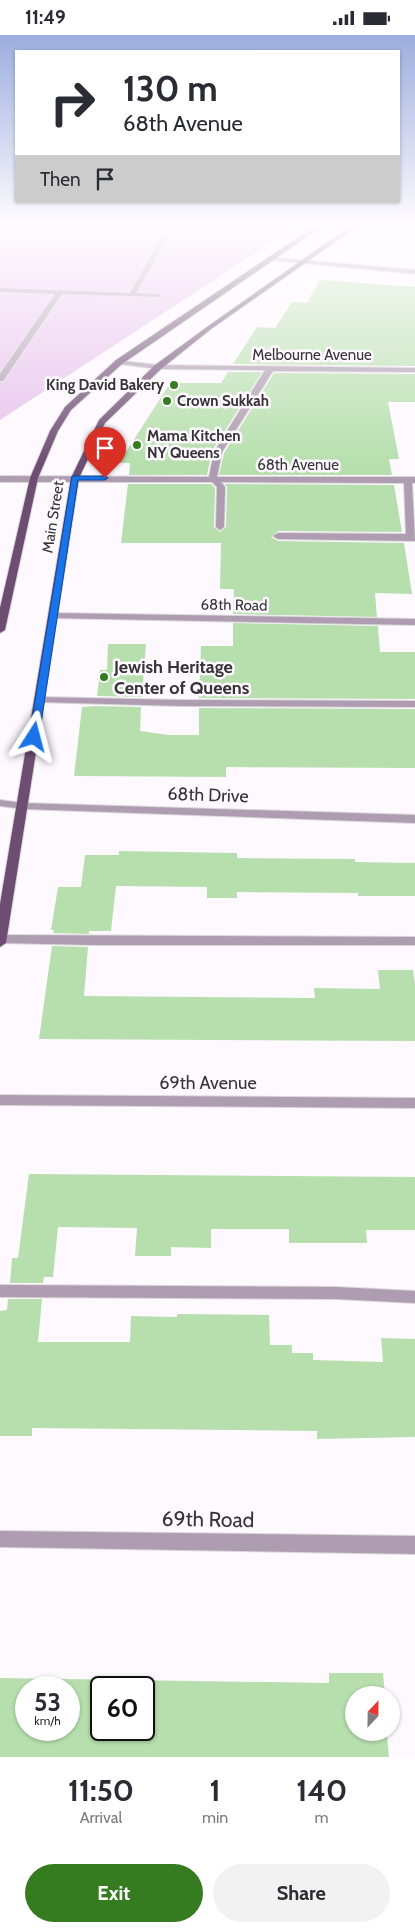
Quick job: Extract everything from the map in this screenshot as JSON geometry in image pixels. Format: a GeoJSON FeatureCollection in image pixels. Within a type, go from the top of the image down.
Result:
{"type":"FeatureCollection","features":[{"type":"Feature","properties":{"kind":"main road","name":"Main Street"},"geometry":{"type":"LineString","coordinates":[[0,630],[2,613],[34,478],[54,431],[68,409],[119,362],[203,304]]}},
{"type":"Feature","properties":{"kind":"main road","name":"Main Street"},"geometry":{"type":"LineString","coordinates":[[0,941],[75,478],[102,422],[158,367],[244,304]]}},
{"type":"Feature","properties":{"kind":"street"},"geometry":{"type":"LineString","coordinates":[[0,379],[51,304]]}},
{"type":"Feature","properties":{"kind":"street","name":"Melbourne Avenue"},"geometry":{"type":"LineString","coordinates":[[119,362],[158,367],[415,370]]}},
{"type":"Feature","properties":{"kind":"street"},"geometry":{"type":"LineString","coordinates":[[220,527],[221,487],[213,478],[218,452],[270,369]]}},
{"type":"Feature","properties":{"kind":"street","name":"68th Avenue"},"geometry":{"type":"LineString","coordinates":[[0,479],[213,478],[412,480]]}},
{"type":"Feature","properties":{"kind":"street"},"geometry":{"type":"LineString","coordinates":[[278,536],[413,538],[412,480]]}},
{"type":"Feature","properties":{"kind":"street","name":"68th Road"},"geometry":{"type":"LineString","coordinates":[[53,616],[415,622]]}},
{"type":"Feature","properties":{"kind":"street"},"geometry":{"type":"LineString","coordinates":[[40,700],[180,703],[415,704]]}},
{"type":"Feature","properties":{"kind":"street","name":"68th Drive"},"geometry":{"type":"LineString","coordinates":[[0,803],[23,806],[415,819]]}},
{"type":"Feature","properties":{"kind":"street"},"geometry":{"type":"LineString","coordinates":[[0,941],[415,941]]}},
{"type":"Feature","properties":{"kind":"street","name":"69th Avenue"},"geometry":{"type":"LineString","coordinates":[[0,1100],[415,1103]]}},
{"type":"Feature","properties":{"kind":"street"},"geometry":{"type":"LineString","coordinates":[[0,1291],[336,1293],[415,1297]]}},
{"type":"Feature","properties":{"kind":"street","name":"69th Road"},"geometry":{"type":"LineString","coordinates":[[0,1539],[415,1545]]}},
{"type":"Feature","properties":{"kind":"shaded area"},"geometry":{"type":"Polygon","coordinates":[[[0,304],[177,304],[0,420],[0,304]]]}},
{"type":"Feature","properties":{"kind":"building"},"geometry":{"type":"Polygon","coordinates":[[[290,304],[415,304],[415,366],[233,364],[257,327],[275,328],[290,304]]]}},
{"type":"Feature","properties":{"kind":"building"},"geometry":{"type":"Polygon","coordinates":[[[228,372],[262,372],[212,451],[207,475],[129,475],[130,463],[119,463],[170,383],[221,383],[228,372]]]}},
{"type":"Feature","properties":{"kind":"building"},"geometry":{"type":"Polygon","coordinates":[[[274,373],[415,374],[415,402],[388,402],[399,459],[389,459],[392,475],[219,475],[224,453],[274,373]]]}},
{"type":"Feature","properties":{"kind":"building"},"geometry":{"type":"Polygon","coordinates":[[[128,484],[211,484],[215,488],[214,527],[220,532],[226,527],[227,487],[225,484],[394,485],[402,532],[278,531],[271,537],[278,541],[404,543],[412,594],[375,593],[377,617],[233,614],[234,589],[220,589],[221,543],[121,543],[128,484]]]}},
{"type":"Feature","properties":{"kind":"building"},"geometry":{"type":"Polygon","coordinates":[[[233,623],[378,626],[380,652],[415,652],[415,699],[199,698],[201,646],[233,646],[233,623]]]}},
{"type":"Feature","properties":{"kind":"building"},"geometry":{"type":"Polygon","coordinates":[[[108,644],[146,644],[142,697],[97,696],[100,670],[107,670],[108,644]]]}},
{"type":"Feature","properties":{"kind":"building"},"geometry":{"type":"Polygon","coordinates":[[[82,707],[141,707],[140,731],[169,735],[199,735],[199,708],[415,709],[415,768],[226,767],[226,777],[74,776],[82,707]]]}},
{"type":"Feature","properties":{"kind":"building"},"geometry":{"type":"Polygon","coordinates":[[[119,851],[237,853],[237,858],[355,859],[355,862],[415,863],[415,896],[358,896],[358,893],[237,892],[237,898],[207,898],[207,887],[116,886],[111,931],[89,931],[89,934],[53,933],[54,930],[51,930],[58,887],[81,887],[85,855],[119,855],[119,851]]]}},
{"type":"Feature","properties":{"kind":"building"},"geometry":{"type":"Polygon","coordinates":[[[52,946],[88,947],[84,996],[315,998],[314,988],[380,989],[378,970],[413,970],[415,985],[415,1041],[39,1039],[52,946]]]}},
{"type":"Feature","properties":{"kind":"building"},"geometry":{"type":"Polygon","coordinates":[[[29,1174],[415,1177],[415,1230],[366,1230],[367,1243],[289,1243],[289,1229],[211,1229],[211,1248],[171,1247],[171,1256],[135,1256],[137,1228],[58,1227],[53,1277],[44,1277],[43,1283],[10,1283],[12,1258],[18,1258],[29,1174]]]}},
{"type":"Feature","properties":{"kind":"building"},"geometry":{"type":"Polygon","coordinates":[[[8,1299],[42,1299],[38,1342],[130,1342],[131,1316],[177,1317],[177,1314],[269,1315],[270,1345],[292,1345],[292,1353],[313,1353],[313,1360],[383,1362],[381,1338],[415,1339],[415,1437],[317,1439],[317,1431],[32,1428],[32,1436],[0,1436],[0,1311],[7,1310],[8,1299]]]}},
{"type":"Feature","properties":{"kind":"building"},"geometry":{"type":"Polygon","coordinates":[[[329,1673],[383,1673],[384,1686],[345,1686],[345,1741],[388,1741],[389,1757],[0,1757],[0,1678],[15,1678],[15,1741],[80,1741],[80,1679],[90,1679],[90,1741],[155,1741],[155,1680],[329,1683],[329,1673]]]}},
{"type":"Feature","properties":{"kind":"place","name":"King David Bakery"},"geometry":{"type":"Point","coordinates":[174,385]}},
{"type":"Feature","properties":{"kind":"place","name":"Crown Sukkah"},"geometry":{"type":"Point","coordinates":[167,401]}},
{"type":"Feature","properties":{"kind":"place","name":"Mama Kitchen NY Queens"},"geometry":{"type":"Point","coordinates":[137,445]}},
{"type":"Feature","properties":{"kind":"place","name":"Jewish Heritage Center of Queens"},"geometry":{"type":"Point","coordinates":[104,677]}},
{"type":"Feature","properties":{"kind":"route"},"geometry":{"type":"LineString","coordinates":[[34,737],[75,478],[105,478]]}}]}
